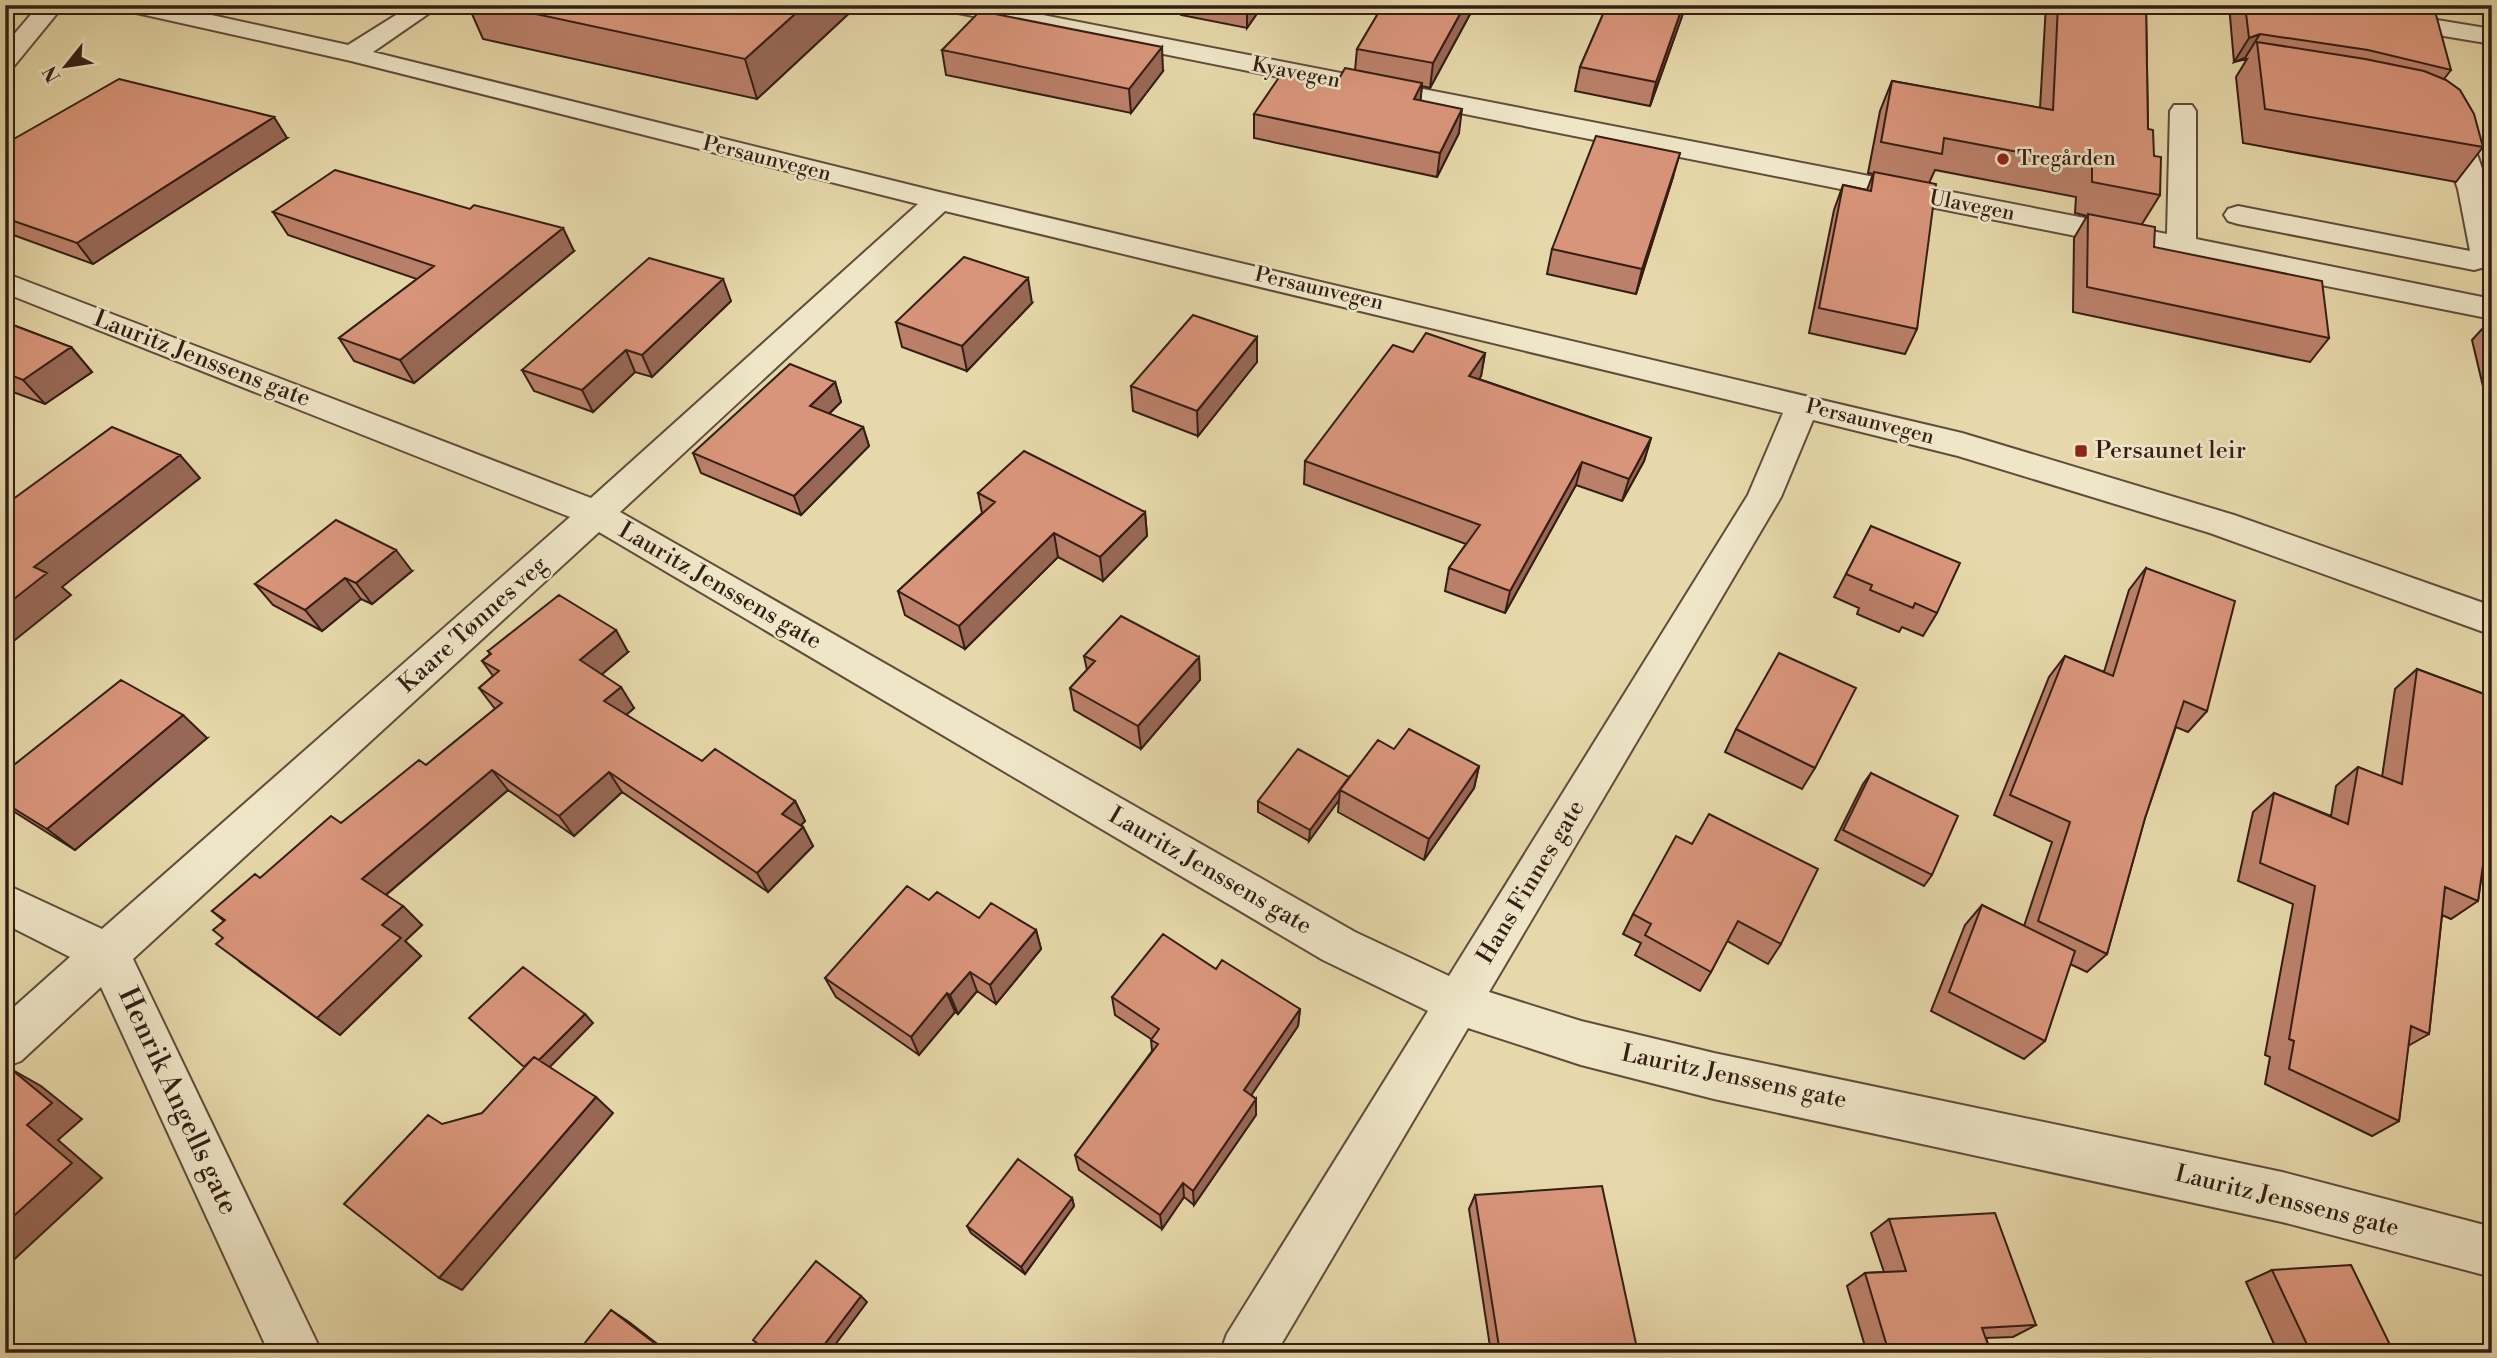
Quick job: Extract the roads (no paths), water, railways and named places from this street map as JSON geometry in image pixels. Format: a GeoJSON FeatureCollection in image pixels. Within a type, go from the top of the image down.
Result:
{"type":"FeatureCollection","features":[{"type":"Feature","properties":{"kind":"street"},"geometry":{"type":"LineString","coordinates":[[5,61],[52,5]]}},
{"type":"Feature","properties":{"kind":"street","name":"Persaunvegen"},"geometry":{"type":"LineString","coordinates":[[132,5],[352,54],[939,201],[1962,445],[2222,524],[2492,621]]}},
{"type":"Feature","properties":{"kind":"street"},"geometry":{"type":"LineString","coordinates":[[352,54],[429,5]]}},
{"type":"Feature","properties":{"kind":"street","name":"Kyavegen"},"geometry":{"type":"LineString","coordinates":[[953,5],[1763,164]]}},
{"type":"Feature","properties":{"kind":"street"},"geometry":{"type":"LineString","coordinates":[[2300,5],[2492,37]]}},
{"type":"Feature","properties":{"kind":"street"},"geometry":{"type":"LineString","coordinates":[[2238,215],[2474,261],[2484,258],[2483,236],[2463,154],[2451,125],[2439,110],[2427,103]]}},
{"type":"Feature","properties":{"kind":"street"},"geometry":{"type":"LineString","coordinates":[[2181,247],[2183,111]]}},
{"type":"Feature","properties":{"kind":"street","name":"Ulavegen"},"geometry":{"type":"LineString","coordinates":[[1763,164],[2492,309]]}},
{"type":"Feature","properties":{"kind":"street","name":"Kaare Tønnes veg"},"geometry":{"type":"LineString","coordinates":[[5,1045],[596,514],[939,201]]}},
{"type":"Feature","properties":{"kind":"street"},"geometry":{"type":"LineString","coordinates":[[2314,229],[2325,274]]}},
{"type":"Feature","properties":{"kind":"street","name":"Lauritz Jenssens gate"},"geometry":{"type":"LineString","coordinates":[[5,282],[596,514],[1339,946],[1458,1003],[1581,1043],[1714,1076],[2283,1197],[2492,1252]]}},
{"type":"Feature","properties":{"kind":"street","name":"Hans Finnes gate"},"geometry":{"type":"LineString","coordinates":[[1246,1353],[1764,497],[1802,405]]}},
{"type":"Feature","properties":{"kind":"street"},"geometry":{"type":"LineString","coordinates":[[5,903],[108,954]]}},
{"type":"Feature","properties":{"kind":"street","name":"Henrik Angells gate"},"geometry":{"type":"LineString","coordinates":[[108,954],[296,1353]]}},
{"type":"Feature","properties":{"kind":"place","name":"Tregården"},"geometry":{"type":"Point","coordinates":[2003,159]}},
{"type":"Feature","properties":{"kind":"place","name":"Persaunet leir"},"geometry":{"type":"Point","coordinates":[2081,451]}}]}
